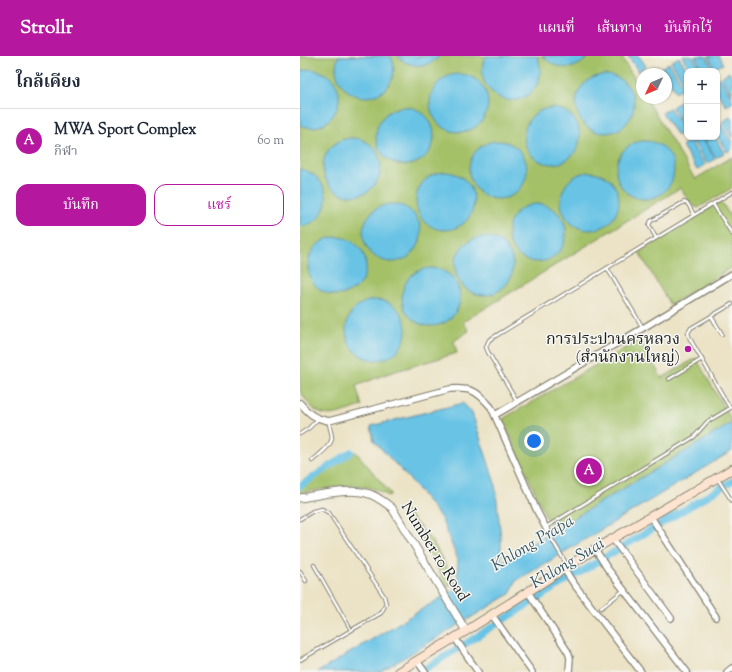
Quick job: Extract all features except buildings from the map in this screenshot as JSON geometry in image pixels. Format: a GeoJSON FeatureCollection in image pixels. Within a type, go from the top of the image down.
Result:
{"type":"FeatureCollection","features":[{"type":"Feature","properties":{"kind":"main road"},"geometry":{"type":"LineString","coordinates":[[398,672],[421,667],[456,641],[464,628],[494,618],[528,592],[652,521],[718,480],[732,469]]}},
{"type":"Feature","properties":{"kind":"street"},"geometry":{"type":"LineString","coordinates":[[495,415],[732,274]]}},
{"type":"Feature","properties":{"kind":"street"},"geometry":{"type":"LineString","coordinates":[[300,403],[309,414],[318,419],[329,421],[450,389],[462,388],[472,390],[482,396],[491,407],[547,530]]}},
{"type":"Feature","properties":{"kind":"street","name":"Number 10 Road"},"geometry":{"type":"LineString","coordinates":[[300,498],[356,491],[373,495],[392,508],[464,628]]}},
{"type":"Feature","properties":{"kind":"street"},"geometry":{"type":"LineString","coordinates":[[652,521],[716,617]]}},
{"type":"Feature","properties":{"kind":"street"},"geometry":{"type":"LineString","coordinates":[[615,542],[671,618]]}},
{"type":"Feature","properties":{"kind":"street"},"geometry":{"type":"LineString","coordinates":[[597,553],[687,672]]}},
{"type":"Feature","properties":{"kind":"street"},"geometry":{"type":"LineString","coordinates":[[566,570],[574,584],[641,672]]}},
{"type":"Feature","properties":{"kind":"street"},"geometry":{"type":"LineString","coordinates":[[528,592],[568,652],[570,658],[569,672]]}},
{"type":"Feature","properties":{"kind":"street"},"geometry":{"type":"LineString","coordinates":[[494,618],[532,672]]}},
{"type":"Feature","properties":{"kind":"street"},"geometry":{"type":"LineString","coordinates":[[456,641],[478,672]]}},
{"type":"Feature","properties":{"kind":"street"},"geometry":{"type":"LineString","coordinates":[[728,672],[732,668]]}},
{"type":"Feature","properties":{"kind":"lane"},"geometry":{"type":"LineString","coordinates":[[517,401],[488,352],[486,347],[489,340],[732,192]]}},
{"type":"Feature","properties":{"kind":"lane"},"geometry":{"type":"LineString","coordinates":[[656,238],[649,225],[651,221],[684,202],[688,204],[694,215]]}},
{"type":"Feature","properties":{"kind":"lane"},"geometry":{"type":"LineString","coordinates":[[713,204],[732,234]]}},
{"type":"Feature","properties":{"kind":"lane"},"geometry":{"type":"LineString","coordinates":[[607,268],[643,328]]}},
{"type":"Feature","properties":{"kind":"lane"},"geometry":{"type":"LineString","coordinates":[[566,570],[562,556],[547,530],[694,437],[707,422],[731,408],[690,339],[688,333],[691,328],[732,305]]}},
{"type":"Feature","properties":{"kind":"lane"},"geometry":{"type":"LineString","coordinates":[[711,316],[722,334]]}},
{"type":"Feature","properties":{"kind":"lane"},"geometry":{"type":"LineString","coordinates":[[669,379],[702,359]]}},
{"type":"Feature","properties":{"kind":"lane"},"geometry":{"type":"LineString","coordinates":[[300,434],[318,419]]}},
{"type":"Feature","properties":{"kind":"lane"},"geometry":{"type":"LineString","coordinates":[[312,460],[330,443],[332,437],[329,429],[329,421]]}},
{"type":"Feature","properties":{"kind":"lane"},"geometry":{"type":"LineString","coordinates":[[718,480],[732,501]]}},
{"type":"Feature","properties":{"kind":"lane"},"geometry":{"type":"LineString","coordinates":[[300,519],[313,511],[322,509],[329,513],[384,596],[386,604],[380,613],[300,660]]}},
{"type":"Feature","properties":{"kind":"lane"},"geometry":{"type":"LineString","coordinates":[[314,565],[352,630]]}},
{"type":"Feature","properties":{"kind":"lane"},"geometry":{"type":"LineString","coordinates":[[300,571],[306,581]]}},
{"type":"Feature","properties":{"kind":"lane"},"geometry":{"type":"LineString","coordinates":[[601,608],[624,590]]}},
{"type":"Feature","properties":{"kind":"green space"},"geometry":{"type":"Polygon","coordinates":[[[300,56],[621,56],[636,81],[636,104],[650,104],[695,179],[732,157],[732,188],[698,208],[692,205],[680,188],[463,322],[469,331],[454,341],[457,353],[386,374],[356,386],[362,406],[342,413],[326,415],[313,409],[300,391],[300,56]]]}},
{"type":"Feature","properties":{"kind":"green space"},"geometry":{"type":"Polygon","coordinates":[[[721,201],[732,219],[732,267],[670,305],[639,252],[721,201]]]}},
{"type":"Feature","properties":{"kind":"green space"},"geometry":{"type":"Polygon","coordinates":[[[639,340],[662,378],[696,358],[732,423],[553,531],[505,425],[504,418],[639,340]]]}},
{"type":"Feature","properties":{"kind":"green space"},"geometry":{"type":"Polygon","coordinates":[[[356,452],[391,494],[388,496],[367,487],[356,486],[334,487],[300,493],[300,489],[356,452]]]}},
{"type":"Feature","properties":{"kind":"green space"},"geometry":{"type":"Polygon","coordinates":[[[404,509],[433,542],[455,583],[448,587],[404,509]]]}},
{"type":"Feature","properties":{"kind":"water"},"geometry":{"type":"Polygon","coordinates":[[[339,56],[391,56],[394,69],[392,80],[386,88],[377,94],[367,97],[357,96],[347,90],[339,80],[336,65],[339,56]]]}},
{"type":"Feature","properties":{"kind":"water"},"geometry":{"type":"Polygon","coordinates":[[[397,56],[440,56],[424,65],[413,65],[397,56]]]}},
{"type":"Feature","properties":{"kind":"water"},"geometry":{"type":"Polygon","coordinates":[[[486,56],[537,56],[540,67],[536,87],[521,99],[512,100],[502,98],[492,92],[484,81],[483,77],[483,66],[486,56]]]}},
{"type":"Feature","properties":{"kind":"water"},"geometry":{"type":"Polygon","coordinates":[[[542,56],[589,56],[578,65],[566,68],[560,67],[548,61],[542,56]]]}},
{"type":"Feature","properties":{"kind":"water"},"geometry":{"type":"Polygon","coordinates":[[[628,56],[639,56],[646,66],[643,68],[636,68],[628,56]]]}},
{"type":"Feature","properties":{"kind":"water"},"geometry":{"type":"Polygon","coordinates":[[[682,56],[693,56],[700,68],[689,68],[682,56]]]}},
{"type":"Feature","properties":{"kind":"water"},"geometry":{"type":"Polygon","coordinates":[[[695,56],[706,56],[713,68],[702,68],[695,56]]]}},
{"type":"Feature","properties":{"kind":"water"},"geometry":{"type":"Polygon","coordinates":[[[708,56],[719,56],[723,64],[715,68],[708,56]]]}},
{"type":"Feature","properties":{"kind":"water"},"geometry":{"type":"Polygon","coordinates":[[[679,57],[686,68],[684,68],[684,83],[671,62],[679,57]]]}},
{"type":"Feature","properties":{"kind":"water"},"geometry":{"type":"Polygon","coordinates":[[[669,63],[684,87],[676,92],[672,86],[672,68],[661,68],[669,63]]]}},
{"type":"Feature","properties":{"kind":"water"},"geometry":{"type":"Polygon","coordinates":[[[311,69],[326,75],[335,84],[339,95],[338,106],[332,116],[324,124],[313,127],[300,125],[300,71],[311,69]]]}},
{"type":"Feature","properties":{"kind":"water"},"geometry":{"type":"Polygon","coordinates":[[[729,72],[732,77],[732,95],[721,77],[729,72]]]}},
{"type":"Feature","properties":{"kind":"water"},"geometry":{"type":"Polygon","coordinates":[[[459,74],[470,76],[483,87],[486,92],[488,103],[486,114],[475,127],[470,130],[459,132],[448,130],[435,119],[432,114],[430,103],[432,92],[443,79],[448,76],[459,74]]]}},
{"type":"Feature","properties":{"kind":"water"},"geometry":{"type":"Polygon","coordinates":[[[605,75],[616,77],[629,88],[632,93],[634,104],[632,115],[621,128],[616,131],[605,133],[594,131],[581,120],[578,115],[576,104],[578,93],[589,80],[594,77],[605,75]]]}},
{"type":"Feature","properties":{"kind":"water"},"geometry":{"type":"Polygon","coordinates":[[[720,79],[732,98],[732,103],[726,106],[720,97],[720,79]]]}},
{"type":"Feature","properties":{"kind":"water"},"geometry":{"type":"Polygon","coordinates":[[[680,102],[684,108],[684,126],[672,107],[680,102]]]}},
{"type":"Feature","properties":{"kind":"water"},"geometry":{"type":"Polygon","coordinates":[[[399,107],[411,107],[426,115],[434,130],[434,142],[426,157],[411,165],[399,165],[384,157],[376,142],[376,130],[384,115],[399,107]]]}},
{"type":"Feature","properties":{"kind":"water"},"geometry":{"type":"Polygon","coordinates":[[[546,108],[558,108],[568,112],[576,120],[580,130],[580,142],[576,152],[568,160],[558,164],[546,164],[536,160],[528,152],[524,142],[524,130],[528,120],[536,112],[546,108]]]}},
{"type":"Feature","properties":{"kind":"water"},"geometry":{"type":"Polygon","coordinates":[[[670,108],[684,132],[677,136],[662,113],[670,108]]]}},
{"type":"Feature","properties":{"kind":"water"},"geometry":{"type":"Polygon","coordinates":[[[730,117],[732,120],[732,138],[722,122],[730,117]]]}},
{"type":"Feature","properties":{"kind":"water"},"geometry":{"type":"Polygon","coordinates":[[[720,123],[732,142],[732,149],[727,152],[720,140],[720,123]]]}},
{"type":"Feature","properties":{"kind":"water"},"geometry":{"type":"Polygon","coordinates":[[[352,138],[363,140],[373,146],[379,156],[381,167],[379,178],[373,188],[363,194],[352,196],[341,194],[331,188],[325,178],[323,167],[325,156],[331,146],[341,140],[352,138]]]}},
{"type":"Feature","properties":{"kind":"water"},"geometry":{"type":"Polygon","coordinates":[[[692,140],[704,140],[715,159],[707,164],[692,140]]]}},
{"type":"Feature","properties":{"kind":"water"},"geometry":{"type":"Polygon","coordinates":[[[705,140],[717,140],[724,153],[716,158],[705,140]]]}},
{"type":"Feature","properties":{"kind":"water"},"geometry":{"type":"Polygon","coordinates":[[[492,141],[504,141],[519,149],[527,164],[527,176],[519,191],[504,199],[492,199],[477,191],[469,176],[469,164],[477,149],[492,141]]]}},
{"type":"Feature","properties":{"kind":"water"},"geometry":{"type":"Polygon","coordinates":[[[639,141],[651,141],[666,149],[674,164],[674,176],[666,191],[651,199],[639,199],[624,191],[616,176],[616,164],[624,149],[639,141]]]}},
{"type":"Feature","properties":{"kind":"water"},"geometry":{"type":"Polygon","coordinates":[[[690,141],[705,165],[697,170],[682,146],[690,141]]]}},
{"type":"Feature","properties":{"kind":"water"},"geometry":{"type":"Polygon","coordinates":[[[300,169],[315,176],[320,182],[326,196],[326,204],[323,212],[317,219],[300,227],[300,169]]]}},
{"type":"Feature","properties":{"kind":"water"},"geometry":{"type":"Polygon","coordinates":[[[445,172],[456,174],[469,185],[472,190],[474,201],[472,212],[461,225],[456,228],[445,230],[434,228],[421,217],[418,212],[416,201],[418,190],[429,177],[434,174],[445,172]]]}},
{"type":"Feature","properties":{"kind":"water"},"geometry":{"type":"Polygon","coordinates":[[[590,172],[601,174],[614,185],[617,190],[619,201],[617,212],[606,225],[601,228],[590,230],[579,228],[566,217],[563,212],[561,201],[563,190],[574,177],[579,174],[590,172]]]}},
{"type":"Feature","properties":{"kind":"water"},"geometry":{"type":"Polygon","coordinates":[[[392,204],[408,209],[416,217],[421,233],[416,249],[408,257],[392,262],[376,257],[368,249],[363,233],[368,217],[376,209],[392,204]]]}},
{"type":"Feature","properties":{"kind":"water"},"geometry":{"type":"Polygon","coordinates":[[[537,204],[548,206],[561,217],[564,222],[566,233],[564,244],[553,257],[548,260],[537,262],[526,260],[513,249],[510,244],[508,233],[510,222],[521,209],[526,206],[537,204]]]}},
{"type":"Feature","properties":{"kind":"water"},"geometry":{"type":"Polygon","coordinates":[[[337,237],[353,242],[361,250],[366,266],[361,282],[353,290],[337,295],[321,290],[313,282],[308,266],[313,250],[321,242],[337,237]]]}},
{"type":"Feature","properties":{"kind":"water"},"geometry":{"type":"Polygon","coordinates":[[[484,237],[500,242],[508,250],[513,266],[508,282],[500,290],[484,295],[468,290],[460,282],[455,266],[460,250],[468,242],[484,237]]]}},
{"type":"Feature","properties":{"kind":"water"},"geometry":{"type":"Polygon","coordinates":[[[425,268],[437,268],[452,276],[460,291],[460,303],[452,318],[437,326],[425,326],[410,318],[402,303],[402,291],[410,276],[425,268]]]}},
{"type":"Feature","properties":{"kind":"water"},"geometry":{"type":"Polygon","coordinates":[[[376,300],[392,305],[397,309],[401,314],[406,330],[401,346],[397,351],[392,355],[376,360],[360,355],[355,351],[351,346],[346,330],[351,314],[355,309],[360,305],[376,300]]]}},
{"type":"Feature","properties":{"kind":"water","name":"Khlong Prapa"},"geometry":{"type":"Polygon","coordinates":[[[463,403],[472,413],[495,483],[501,538],[501,562],[732,423],[732,451],[516,581],[510,594],[380,672],[318,672],[457,588],[458,560],[441,518],[412,482],[374,441],[371,426],[463,403]]]}},
{"type":"Feature","properties":{"kind":"waterway"},"geometry":{"type":"LineString","coordinates":[[300,486],[351,452]]}},
{"type":"Feature","properties":{"kind":"waterway","name":"Khlong Suai"},"geometry":{"type":"LineString","coordinates":[[420,672],[559,585],[732,481]]}},
{"type":"Feature","properties":{"kind":"place","name":"การประปานครหลวง (สำนักงานใหญ่)"},"geometry":{"type":"Point","coordinates":[688,349]}},
{"type":"Feature","properties":{"kind":"place","name":"MWA Sport Complex"},"geometry":{"type":"Point","coordinates":[589,471]}}]}
